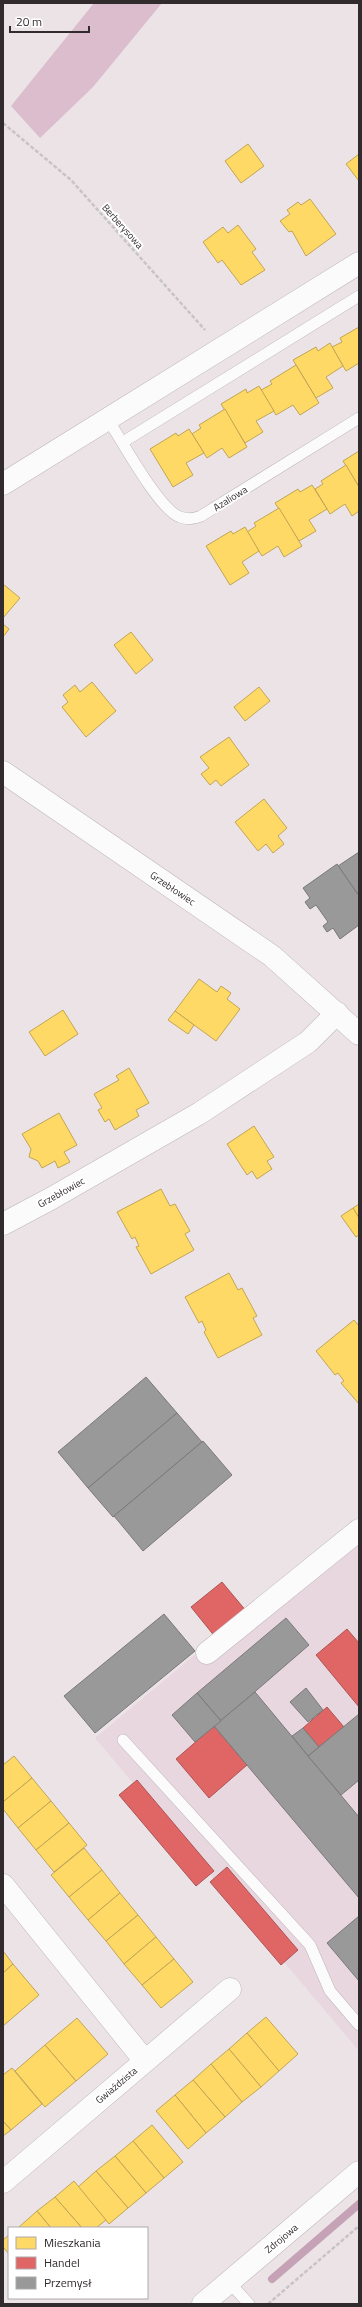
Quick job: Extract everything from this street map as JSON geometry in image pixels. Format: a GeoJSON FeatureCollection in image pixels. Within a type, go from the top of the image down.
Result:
{"type":"FeatureCollection","features":[{"type":"Feature","properties":{"kind":"street"},"geometry":{"type":"LineString","coordinates":[[3,484],[359,262]]}},
{"type":"Feature","properties":{"kind":"street","name":"Grzebłowiec"},"geometry":{"type":"LineString","coordinates":[[3,772],[272,956],[359,1034]]}},
{"type":"Feature","properties":{"kind":"street","name":"Grzebłowiec"},"geometry":{"type":"LineString","coordinates":[[3,1224],[52,1198],[200,1113],[308,1042],[337,1013]]}},
{"type":"Feature","properties":{"kind":"street"},"geometry":{"type":"LineString","coordinates":[[207,1653],[359,1530]]}},
{"type":"Feature","properties":{"kind":"street"},"geometry":{"type":"LineString","coordinates":[[3,1885],[145,2061]]}},
{"type":"Feature","properties":{"kind":"street","name":"Gwiaździsta"},"geometry":{"type":"LineString","coordinates":[[3,2182],[230,1989]]}},
{"type":"Feature","properties":{"kind":"street","name":"Zdrojowa"},"geometry":{"type":"LineString","coordinates":[[203,2304],[359,2172]]}},
{"type":"Feature","properties":{"kind":"lane"},"geometry":{"type":"LineString","coordinates":[[123,442],[359,296]]}},
{"type":"Feature","properties":{"kind":"lane","name":"Azaliowa"},"geometry":{"type":"LineString","coordinates":[[108,418],[158,497],[169,510],[180,517],[192,519],[201,516],[359,418]]}},
{"type":"Feature","properties":{"kind":"lane"},"geometry":{"type":"LineString","coordinates":[[123,1740],[310,1945],[330,1990],[359,2025]]}},
{"type":"Feature","properties":{"kind":"lane"},"geometry":{"type":"LineString","coordinates":[[229,2282],[249,2304]]}},
{"type":"Feature","properties":{"kind":"path","name":"Berberysowa"},"geometry":{"type":"LineString","coordinates":[[3,123],[70,180],[222,348]]}},
{"type":"Feature","properties":{"kind":"path"},"geometry":{"type":"LineString","coordinates":[[267,2304],[359,2226]]}},
{"type":"Feature","properties":{"kind":"shaded area"},"geometry":{"type":"Polygon","coordinates":[[[94,3],[162,3],[93,87],[40,138],[11,106],[94,3]]]}},
{"type":"Feature","properties":{"kind":"shaded area"},"geometry":{"type":"Polygon","coordinates":[[[359,1518],[359,2051],[95,1738],[359,1518]]]}},
{"type":"Feature","properties":{"kind":"building: Mieszkania"},"geometry":{"type":"Polygon","coordinates":[[[248,144],[264,166],[241,183],[225,161],[248,144]]]}},
{"type":"Feature","properties":{"kind":"building: Mieszkania"},"geometry":{"type":"Polygon","coordinates":[[[359,154],[359,181],[346,164],[359,154]]]}},
{"type":"Feature","properties":{"kind":"building: Mieszkania"},"geometry":{"type":"Polygon","coordinates":[[[310,199],[336,234],[306,256],[292,231],[289,232],[280,221],[290,214],[287,210],[298,202],[301,205],[310,199]]]}},
{"type":"Feature","properties":{"kind":"building: Mieszkania"},"geometry":{"type":"Polygon","coordinates":[[[238,225],[256,249],[252,252],[265,270],[241,285],[222,260],[218,263],[203,242],[223,227],[228,233],[238,225]]]}},
{"type":"Feature","properties":{"kind":"building: Mieszkania"},"geometry":{"type":"Polygon","coordinates":[[[359,327],[359,363],[346,371],[332,347],[342,342],[340,338],[359,327]]]}},
{"type":"Feature","properties":{"kind":"building: Mieszkania"},"geometry":{"type":"Polygon","coordinates":[[[330,343],[343,366],[326,377],[333,388],[316,398],[293,360],[316,347],[318,351],[330,343]]]}},
{"type":"Feature","properties":{"kind":"building: Mieszkania"},"geometry":{"type":"Polygon","coordinates":[[[296,365],[319,403],[300,415],[293,405],[276,415],[261,390],[272,384],[270,381],[296,365]]]}},
{"type":"Feature","properties":{"kind":"building: Mieszkania"},"geometry":{"type":"Polygon","coordinates":[[[259,386],[274,411],[256,421],[263,432],[245,443],[221,404],[246,389],[247,393],[259,386]]]}},
{"type":"Feature","properties":{"kind":"building: Mieszkania"},"geometry":{"type":"Polygon","coordinates":[[[225,409],[247,447],[229,458],[222,448],[207,458],[192,434],[201,428],[199,425],[225,409]]]}},
{"type":"Feature","properties":{"kind":"building: Mieszkania"},"geometry":{"type":"Polygon","coordinates":[[[189,429],[204,453],[186,463],[193,475],[173,487],[150,449],[176,433],[178,436],[189,429]]]}},
{"type":"Feature","properties":{"kind":"building: Mieszkania"},"geometry":{"type":"Polygon","coordinates":[[[359,451],[359,487],[343,461],[359,451]]]}},
{"type":"Feature","properties":{"kind":"building: Mieszkania"},"geometry":{"type":"Polygon","coordinates":[[[346,465],[359,487],[359,511],[352,516],[345,504],[330,514],[315,489],[323,484],[321,481],[346,465]]]}},
{"type":"Feature","properties":{"kind":"building: Mieszkania"},"geometry":{"type":"Polygon","coordinates":[[[312,485],[327,509],[309,520],[316,531],[299,541],[275,503],[298,489],[300,492],[312,485]]]}},
{"type":"Feature","properties":{"kind":"building: Mieszkania"},"geometry":{"type":"Polygon","coordinates":[[[279,508],[302,546],[284,557],[278,546],[262,556],[247,532],[256,526],[254,523],[279,508]]]}},
{"type":"Feature","properties":{"kind":"building: Mieszkania"},"geometry":{"type":"Polygon","coordinates":[[[245,527],[259,551],[242,562],[249,573],[230,585],[206,546],[231,531],[233,534],[245,527]]]}},
{"type":"Feature","properties":{"kind":"building: Mieszkania"},"geometry":{"type":"Polygon","coordinates":[[[3,584],[20,598],[3,618],[3,584]]]}},
{"type":"Feature","properties":{"kind":"building: Mieszkania"},"geometry":{"type":"Polygon","coordinates":[[[3,624],[9,629],[3,637],[3,624]]]}},
{"type":"Feature","properties":{"kind":"building: Mieszkania"},"geometry":{"type":"Polygon","coordinates":[[[131,632],[153,660],[136,674],[114,645],[131,632]]]}},
{"type":"Feature","properties":{"kind":"building: Mieszkania"},"geometry":{"type":"Polygon","coordinates":[[[92,682],[116,711],[86,737],[62,707],[68,702],[63,695],[75,685],[80,692],[92,682]]]}},
{"type":"Feature","properties":{"kind":"building: Mieszkania"},"geometry":{"type":"Polygon","coordinates":[[[259,687],[270,701],[245,721],[234,707],[259,687]]]}},
{"type":"Feature","properties":{"kind":"building: Mieszkania"},"geometry":{"type":"Polygon","coordinates":[[[229,737],[249,765],[221,786],[216,780],[210,785],[201,774],[209,768],[200,757],[229,737]]]}},
{"type":"Feature","properties":{"kind":"building: Mieszkania"},"geometry":{"type":"Polygon","coordinates":[[[264,799],[287,828],[278,836],[284,844],[273,853],[266,844],[258,851],[235,822],[264,799]]]}},
{"type":"Feature","properties":{"kind":"building: Mieszkania"},"geometry":{"type":"Polygon","coordinates":[[[199,979],[217,992],[221,986],[231,993],[227,999],[240,1009],[216,1041],[175,1011],[199,979]]]}},
{"type":"Feature","properties":{"kind":"building: Mieszkania"},"geometry":{"type":"Polygon","coordinates":[[[63,1010],[78,1034],[45,1056],[29,1032],[63,1010]]]}},
{"type":"Feature","properties":{"kind":"building: Mieszkania"},"geometry":{"type":"Polygon","coordinates":[[[175,1011],[194,1025],[188,1034],[168,1020],[175,1011]]]}},
{"type":"Feature","properties":{"kind":"building: Mieszkania"},"geometry":{"type":"Polygon","coordinates":[[[129,1068],[149,1103],[136,1110],[139,1116],[115,1130],[109,1119],[105,1122],[98,1110],[102,1108],[94,1094],[119,1080],[116,1076],[129,1068]]]}},
{"type":"Feature","properties":{"kind":"building: Mieszkania"},"geometry":{"type":"Polygon","coordinates":[[[59,1113],[77,1145],[64,1152],[70,1162],[58,1168],[55,1161],[42,1168],[38,1161],[29,1157],[31,1149],[22,1134],[59,1113]]]}},
{"type":"Feature","properties":{"kind":"building: Mieszkania"},"geometry":{"type":"Polygon","coordinates":[[[254,1126],[274,1157],[267,1161],[272,1169],[257,1179],[252,1171],[247,1175],[227,1144],[254,1126]]]}},
{"type":"Feature","properties":{"kind":"building: Mieszkania"},"geometry":{"type":"Polygon","coordinates":[[[161,1189],[170,1206],[175,1204],[190,1231],[185,1234],[194,1250],[151,1274],[136,1247],[139,1246],[135,1237],[132,1239],[117,1212],[161,1189]]]}},
{"type":"Feature","properties":{"kind":"building: Mieszkania"},"geometry":{"type":"Polygon","coordinates":[[[359,1204],[359,1218],[353,1208],[359,1204]]]}},
{"type":"Feature","properties":{"kind":"building: Mieszkania"},"geometry":{"type":"Polygon","coordinates":[[[353,1208],[359,1218],[359,1235],[356,1237],[341,1216],[353,1208]]]}},
{"type":"Feature","properties":{"kind":"building: Mieszkania"},"geometry":{"type":"Polygon","coordinates":[[[229,1273],[238,1290],[242,1288],[257,1316],[253,1318],[262,1335],[218,1358],[204,1332],[206,1330],[202,1321],[199,1323],[185,1297],[229,1273]]]}},
{"type":"Feature","properties":{"kind":"building: Mieszkania"},"geometry":{"type":"Polygon","coordinates":[[[354,1320],[359,1326],[359,1404],[341,1383],[344,1381],[338,1373],[335,1375],[316,1351],[354,1320]]]}},
{"type":"Feature","properties":{"kind":"building: Mieszkania"},"geometry":{"type":"Polygon","coordinates":[[[14,1756],[32,1778],[3,1802],[3,1765],[14,1756]]]}},
{"type":"Feature","properties":{"kind":"building: Mieszkania"},"geometry":{"type":"Polygon","coordinates":[[[32,1778],[51,1801],[18,1828],[3,1809],[3,1802],[32,1778]]]}},
{"type":"Feature","properties":{"kind":"building: Mieszkania"},"geometry":{"type":"Polygon","coordinates":[[[51,1801],[69,1823],[36,1850],[18,1828],[51,1801]]]}},
{"type":"Feature","properties":{"kind":"building: Mieszkania"},"geometry":{"type":"Polygon","coordinates":[[[69,1823],[87,1845],[54,1872],[36,1850],[69,1823]]]}},
{"type":"Feature","properties":{"kind":"building: Mieszkania"},"geometry":{"type":"Polygon","coordinates":[[[84,1848],[102,1870],[69,1897],[51,1875],[84,1848]]]}},
{"type":"Feature","properties":{"kind":"building: Mieszkania"},"geometry":{"type":"Polygon","coordinates":[[[102,1870],[120,1893],[88,1920],[69,1897],[102,1870]]]}},
{"type":"Feature","properties":{"kind":"building: Mieszkania"},"geometry":{"type":"Polygon","coordinates":[[[120,1893],[138,1915],[106,1941],[88,1920],[120,1893]]]}},
{"type":"Feature","properties":{"kind":"building: Mieszkania"},"geometry":{"type":"Polygon","coordinates":[[[138,1915],[156,1937],[124,1964],[106,1941],[138,1915]]]}},
{"type":"Feature","properties":{"kind":"building: Mieszkania"},"geometry":{"type":"Polygon","coordinates":[[[156,1937],[174,1959],[142,1985],[124,1964],[156,1937]]]}},
{"type":"Feature","properties":{"kind":"building: Mieszkania"},"geometry":{"type":"Polygon","coordinates":[[[3,1951],[13,1964],[3,1973],[3,1951]]]}},
{"type":"Feature","properties":{"kind":"building: Mieszkania"},"geometry":{"type":"Polygon","coordinates":[[[174,1959],[193,1982],[161,2008],[142,1985],[174,1959]]]}},
{"type":"Feature","properties":{"kind":"building: Mieszkania"},"geometry":{"type":"Polygon","coordinates":[[[13,1964],[39,1995],[3,2026],[3,1973],[13,1964]]]}},
{"type":"Feature","properties":{"kind":"building: Mieszkania"},"geometry":{"type":"Polygon","coordinates":[[[266,2017],[298,2054],[279,2071],[247,2033],[266,2017]]]}},
{"type":"Feature","properties":{"kind":"building: Mieszkania"},"geometry":{"type":"Polygon","coordinates":[[[77,2018],[108,2054],[76,2081],[45,2045],[77,2018]]]}},
{"type":"Feature","properties":{"kind":"building: Mieszkania"},"geometry":{"type":"Polygon","coordinates":[[[247,2033],[279,2071],[261,2087],[229,2049],[247,2033]]]}},
{"type":"Feature","properties":{"kind":"building: Mieszkania"},"geometry":{"type":"Polygon","coordinates":[[[45,2045],[76,2081],[45,2107],[15,2071],[45,2045]]]}},
{"type":"Feature","properties":{"kind":"building: Mieszkania"},"geometry":{"type":"Polygon","coordinates":[[[229,2049],[261,2087],[242,2102],[211,2064],[229,2049]]]}},
{"type":"Feature","properties":{"kind":"building: Mieszkania"},"geometry":{"type":"Polygon","coordinates":[[[211,2064],[242,2102],[225,2117],[193,2080],[211,2064]]]}},
{"type":"Feature","properties":{"kind":"building: Mieszkania"},"geometry":{"type":"Polygon","coordinates":[[[12,2068],[42,2104],[11,2130],[3,2121],[3,2075],[12,2068]]]}},
{"type":"Feature","properties":{"kind":"building: Mieszkania"},"geometry":{"type":"Polygon","coordinates":[[[193,2080],[225,2117],[206,2133],[175,2095],[193,2080]]]}},
{"type":"Feature","properties":{"kind":"building: Mieszkania"},"geometry":{"type":"Polygon","coordinates":[[[175,2095],[206,2133],[188,2149],[156,2111],[175,2095]]]}},
{"type":"Feature","properties":{"kind":"building: Mieszkania"},"geometry":{"type":"Polygon","coordinates":[[[3,2121],[11,2130],[3,2136],[3,2121]]]}},
{"type":"Feature","properties":{"kind":"building: Mieszkania"},"geometry":{"type":"Polygon","coordinates":[[[152,2125],[183,2162],[164,2178],[133,2141],[152,2125]]]}},
{"type":"Feature","properties":{"kind":"building: Mieszkania"},"geometry":{"type":"Polygon","coordinates":[[[133,2141],[164,2178],[146,2193],[115,2156],[133,2141]]]}},
{"type":"Feature","properties":{"kind":"building: Mieszkania"},"geometry":{"type":"Polygon","coordinates":[[[115,2156],[146,2193],[128,2208],[96,2171],[115,2156]]]}},
{"type":"Feature","properties":{"kind":"building: Mieszkania"},"geometry":{"type":"Polygon","coordinates":[[[96,2171],[128,2208],[109,2224],[78,2187],[96,2171]]]}},
{"type":"Feature","properties":{"kind":"building: Mieszkania"},"geometry":{"type":"Polygon","coordinates":[[[74,2181],[106,2220],[97,2227],[81,2227],[55,2197],[74,2181]]]}},
{"type":"Feature","properties":{"kind":"building: Mieszkania"},"geometry":{"type":"Polygon","coordinates":[[[55,2197],[81,2227],[50,2227],[37,2211],[55,2197]]]}},
{"type":"Feature","properties":{"kind":"building: Mieszkania"},"geometry":{"type":"Polygon","coordinates":[[[37,2211],[50,2227],[19,2227],[37,2211]]]}},
{"type":"Feature","properties":{"kind":"building: Mieszkania"},"geometry":{"type":"Polygon","coordinates":[[[8,2236],[8,2253],[3,2247],[3,2240],[8,2236]]]}},
{"type":"Feature","properties":{"kind":"building: Handel"},"geometry":{"type":"Polygon","coordinates":[[[222,1582],[247,1612],[216,1638],[191,1607],[222,1582]]]}},
{"type":"Feature","properties":{"kind":"building: Handel"},"geometry":{"type":"Polygon","coordinates":[[[347,1629],[359,1643],[359,1707],[316,1655],[347,1629]]]}},
{"type":"Feature","properties":{"kind":"building: Handel"},"geometry":{"type":"Polygon","coordinates":[[[327,1707],[344,1727],[319,1747],[303,1728],[327,1707]]]}},
{"type":"Feature","properties":{"kind":"building: Handel"},"geometry":{"type":"Polygon","coordinates":[[[214,1726],[247,1765],[209,1798],[176,1759],[214,1726]]]}},
{"type":"Feature","properties":{"kind":"building: Handel"},"geometry":{"type":"Polygon","coordinates":[[[137,1780],[214,1871],[196,1886],[119,1795],[137,1780]]]}},
{"type":"Feature","properties":{"kind":"building: Handel"},"geometry":{"type":"Polygon","coordinates":[[[227,1867],[298,1950],[281,1965],[210,1882],[227,1867]]]}},
{"type":"Feature","properties":{"kind":"building: Przemysł"},"geometry":{"type":"Polygon","coordinates":[[[359,852],[359,896],[338,866],[359,852]]]}},
{"type":"Feature","properties":{"kind":"building: Przemysł"},"geometry":{"type":"Polygon","coordinates":[[[337,864],[359,896],[359,925],[340,939],[333,928],[327,932],[323,926],[328,922],[316,905],[310,909],[305,902],[310,898],[303,888],[337,864]]]}},
{"type":"Feature","properties":{"kind":"building: Przemysł"},"geometry":{"type":"Polygon","coordinates":[[[146,1377],[177,1413],[88,1488],[58,1452],[146,1377]]]}},
{"type":"Feature","properties":{"kind":"building: Przemysł"},"geometry":{"type":"Polygon","coordinates":[[[177,1413],[202,1442],[113,1517],[88,1488],[177,1413]]]}},
{"type":"Feature","properties":{"kind":"building: Przemysł"},"geometry":{"type":"Polygon","coordinates":[[[203,1441],[232,1475],[143,1551],[114,1516],[203,1441]]]}},
{"type":"Feature","properties":{"kind":"building: Przemysł"},"geometry":{"type":"Polygon","coordinates":[[[164,1614],[195,1651],[95,1733],[64,1696],[164,1614]]]}},
{"type":"Feature","properties":{"kind":"building: Przemysł"},"geometry":{"type":"Polygon","coordinates":[[[286,1618],[309,1645],[221,1721],[197,1693],[286,1618]]]}},
{"type":"Feature","properties":{"kind":"building: Przemysł"},"geometry":{"type":"Polygon","coordinates":[[[306,1688],[323,1710],[308,1722],[290,1702],[306,1688]]]}},
{"type":"Feature","properties":{"kind":"building: Przemysł"},"geometry":{"type":"Polygon","coordinates":[[[255,1692],[359,1817],[359,1898],[214,1726],[255,1692]]]}},
{"type":"Feature","properties":{"kind":"building: Przemysł"},"geometry":{"type":"Polygon","coordinates":[[[197,1693],[221,1721],[195,1742],[172,1715],[197,1693]]]}},
{"type":"Feature","properties":{"kind":"building: Przemysł"},"geometry":{"type":"Polygon","coordinates":[[[359,1714],[359,1780],[341,1795],[308,1756],[359,1714]]]}},
{"type":"Feature","properties":{"kind":"building: Przemysł"},"geometry":{"type":"Polygon","coordinates":[[[303,1728],[319,1747],[308,1756],[292,1736],[303,1728]]]}},
{"type":"Feature","properties":{"kind":"building: Przemysł"},"geometry":{"type":"Polygon","coordinates":[[[359,1916],[359,1981],[327,1943],[359,1916]]]}},
{"type":"Feature","properties":{"kind":"waterway"},"geometry":{"type":"LineString","coordinates":[[272,2279],[359,2204]]}}]}
